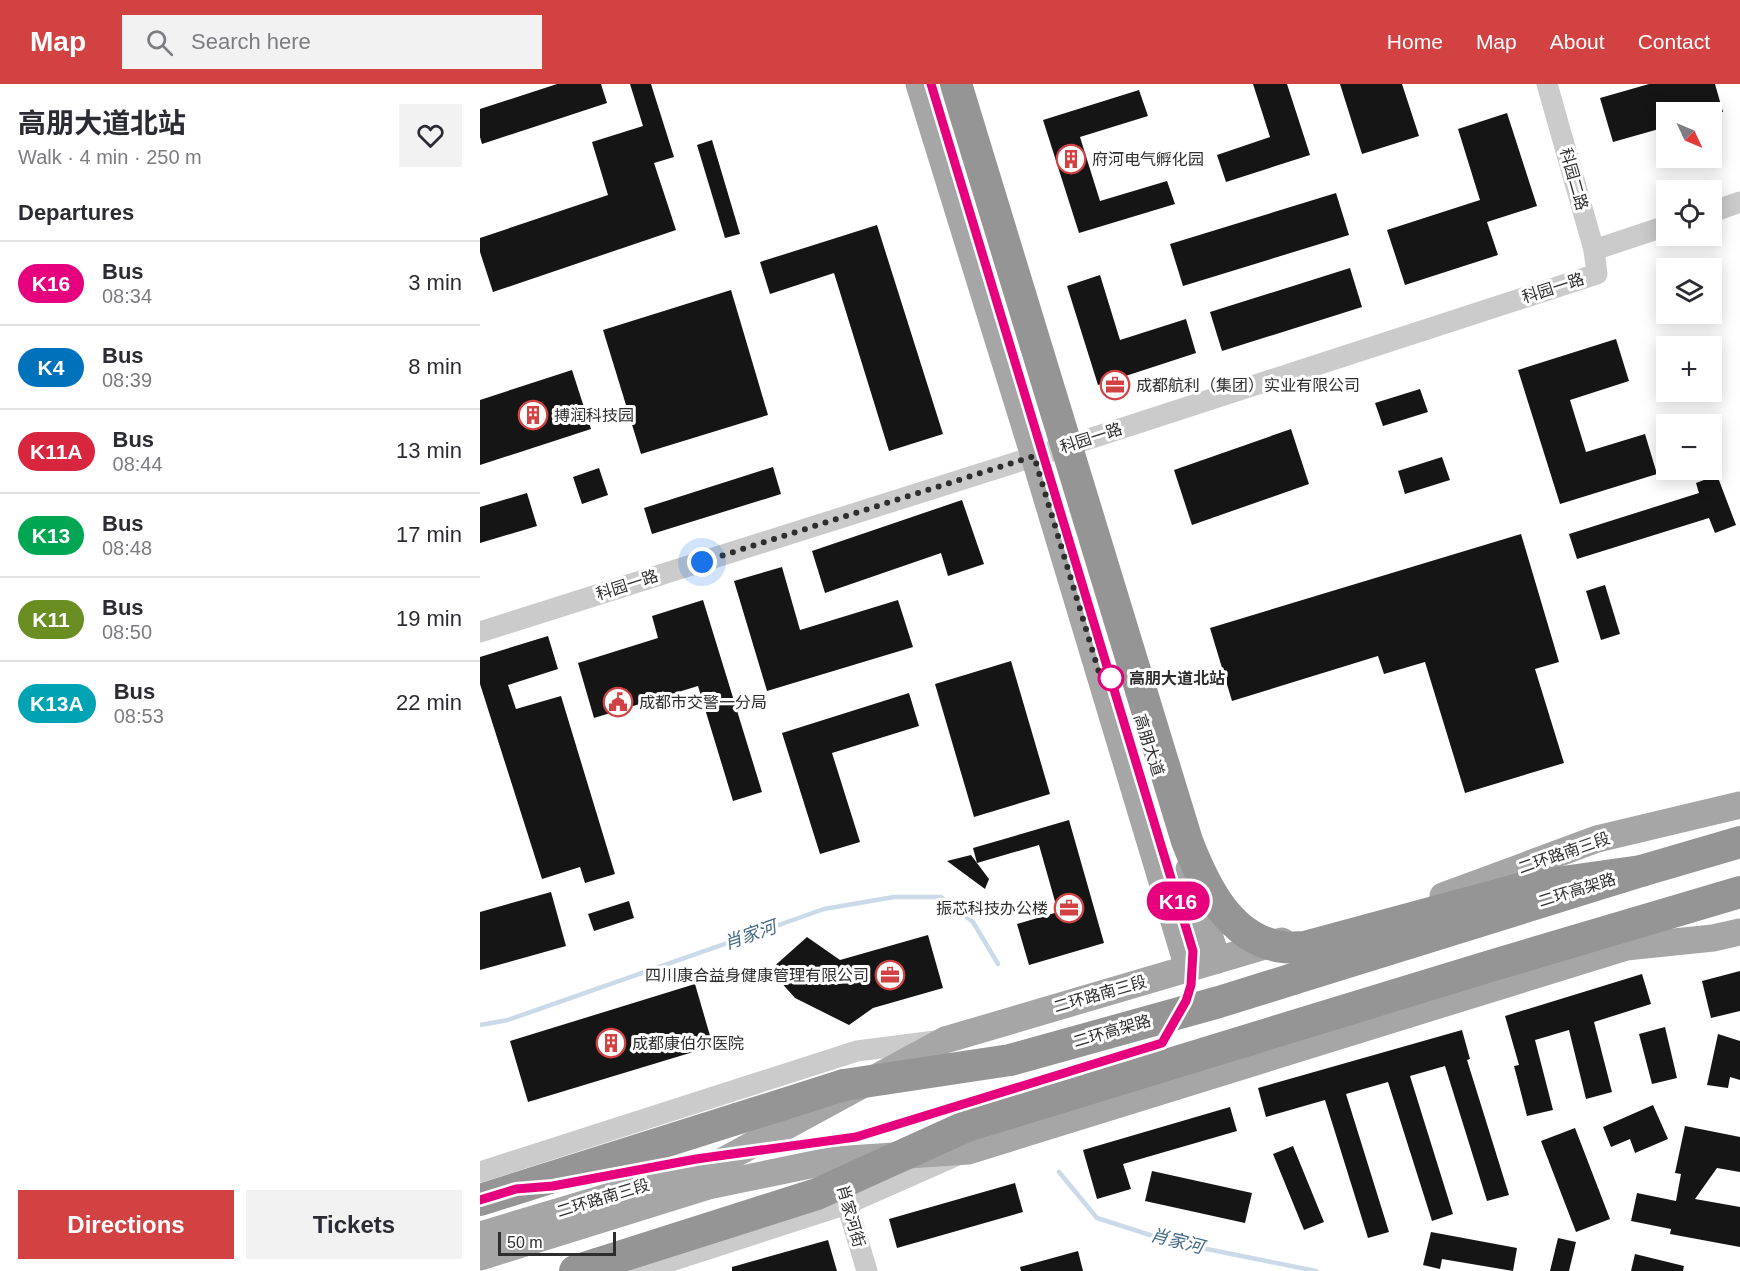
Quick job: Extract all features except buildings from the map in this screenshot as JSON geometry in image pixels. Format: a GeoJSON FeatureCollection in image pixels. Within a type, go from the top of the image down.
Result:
{"type":"FeatureCollection","features":[{"type":"Feature","properties":{"kind":"highway"},"geometry":{"type":"LineString","coordinates":[[956,84],[1187,841],[1201,878],[1220,908],[1258,940],[1282,947],[1305,947],[1527,887],[1641,871]]}},
{"type":"Feature","properties":{"kind":"highway","name":"二环高架路"},"geometry":{"type":"LineString","coordinates":[[480,1200],[844,1084],[1010,1060],[1219,1002],[1740,842]]}},
{"type":"Feature","properties":{"kind":"highway"},"geometry":{"type":"LineString","coordinates":[[575,1271],[817,1194],[967,1126],[1736,895]]}},
{"type":"Feature","properties":{"kind":"highway"},"geometry":{"type":"LineString","coordinates":[[480,1182],[516,1189]]}},
{"type":"Feature","properties":{"kind":"main road","name":"高朋大道"},"geometry":{"type":"LineString","coordinates":[[919,84],[1217,960]]}},
{"type":"Feature","properties":{"kind":"main road","name":"高朋大道"},"geometry":{"type":"LineString","coordinates":[[943,84],[1188,968]]}},
{"type":"Feature","properties":{"kind":"main road","name":"二环路南三段"},"geometry":{"type":"LineString","coordinates":[[480,1257],[496,1237],[715,1165],[945,1040],[1188,968],[1452,894],[1597,839],[1740,805]]}},
{"type":"Feature","properties":{"kind":"main road","name":"二环路南三段"},"geometry":{"type":"LineString","coordinates":[[496,1237],[708,1186],[834,1160],[968,1151],[1626,947],[1713,938],[1740,932]]}},
{"type":"Feature","properties":{"kind":"street","name":"科园二路"},"geometry":{"type":"LineString","coordinates":[[1547,84],[1594,250],[1597,274]]}},
{"type":"Feature","properties":{"kind":"street"},"geometry":{"type":"LineString","coordinates":[[1722,208],[1740,202]]}},
{"type":"Feature","properties":{"kind":"street"},"geometry":{"type":"LineString","coordinates":[[1594,250],[1656,229]]}},
{"type":"Feature","properties":{"kind":"street","name":"科园一路"},"geometry":{"type":"LineString","coordinates":[[480,632],[1045,453],[1597,274]]}},
{"type":"Feature","properties":{"kind":"street"},"geometry":{"type":"LineString","coordinates":[[480,1172],[857,1051],[945,1040]]}},
{"type":"Feature","properties":{"kind":"street"},"geometry":{"type":"LineString","coordinates":[[640,1271],[847,1204],[968,1151]]}},
{"type":"Feature","properties":{"kind":"street","name":"肖家河街"},"geometry":{"type":"LineString","coordinates":[[834,1160],[867,1271]]}},
{"type":"Feature","properties":{"kind":"waterway","name":"肖家河"},"geometry":{"type":"LineString","coordinates":[[480,1025],[508,1020],[824,909],[894,897],[941,897],[973,922],[998,964]]}},
{"type":"Feature","properties":{"kind":"waterway","name":"肖家河"},"geometry":{"type":"LineString","coordinates":[[1059,1172],[1097,1218],[1172,1242],[1316,1271]]}},
{"type":"Feature","properties":{"kind":"bus line","name":"K16"},"geometry":{"type":"LineString","coordinates":[[480,1200],[516,1189],[553,1186],[696,1159],[856,1137],[1162,1043],[1186,1001],[1191,985],[1193,951],[931,84]]}},
{"type":"Feature","properties":{"kind":"place","name":"府河电气孵化园"},"geometry":{"type":"Point","coordinates":[1071,159]}},
{"type":"Feature","properties":{"kind":"place","name":"成都航利（集团）实业有限公司"},"geometry":{"type":"Point","coordinates":[1115,385]}},
{"type":"Feature","properties":{"kind":"place","name":"搏润科技园"},"geometry":{"type":"Point","coordinates":[533,415]}},
{"type":"Feature","properties":{"kind":"place","name":"高朋大道北站"},"geometry":{"type":"Point","coordinates":[1111,678]}},
{"type":"Feature","properties":{"kind":"place","name":"成都市交警一分局"},"geometry":{"type":"Point","coordinates":[618,702]}},
{"type":"Feature","properties":{"kind":"place","name":"振芯科技办公楼"},"geometry":{"type":"Point","coordinates":[1069,908]}},
{"type":"Feature","properties":{"kind":"place","name":"四川康合益身健康管理有限公司"},"geometry":{"type":"Point","coordinates":[890,975]}},
{"type":"Feature","properties":{"kind":"place","name":"成都康伯尔医院"},"geometry":{"type":"Point","coordinates":[611,1043]}},
{"type":"Feature","properties":{"kind":"route"},"geometry":{"type":"LineString","coordinates":[[702,562],[1034,456],[1101,679],[1111,678]]}}]}
